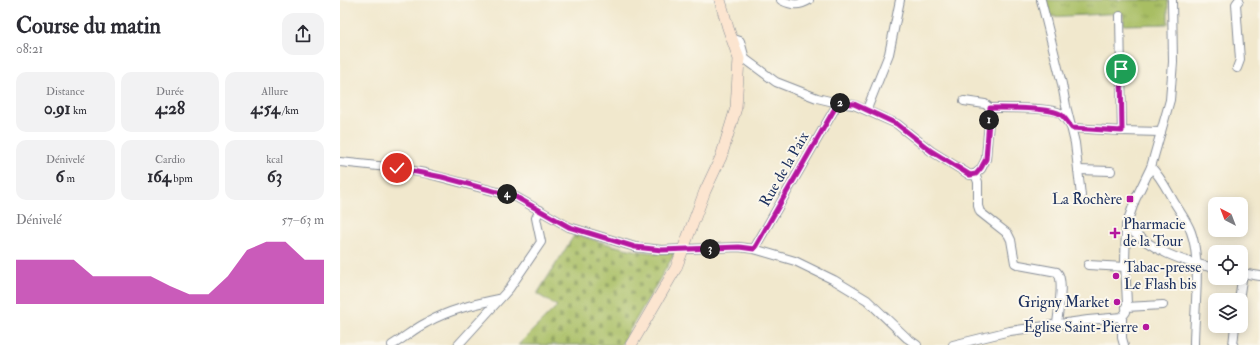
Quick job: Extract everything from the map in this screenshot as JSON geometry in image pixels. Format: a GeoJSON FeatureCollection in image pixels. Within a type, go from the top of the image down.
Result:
{"type":"FeatureCollection","features":[{"type":"Feature","properties":{"kind":"street"},"geometry":{"type":"LineString","coordinates":[[631,345],[676,268],[705,191],[721,157],[736,108],[739,59],[720,0]]}},
{"type":"Feature","properties":{"kind":"street"},"geometry":{"type":"LineString","coordinates":[[781,0],[789,4],[803,4],[809,0]]}},
{"type":"Feature","properties":{"kind":"street"},"geometry":{"type":"LineString","coordinates":[[867,109],[889,54],[900,0]]}},
{"type":"Feature","properties":{"kind":"street"},"geometry":{"type":"LineString","coordinates":[[1041,0],[1058,65],[1072,128],[1081,196]]}},
{"type":"Feature","properties":{"kind":"street"},"geometry":{"type":"LineString","coordinates":[[1124,345],[1122,338],[1122,317],[1126,312],[1126,226],[1131,211],[1151,167],[1170,100],[1173,62],[1172,0]]}},
{"type":"Feature","properties":{"kind":"street"},"geometry":{"type":"LineString","coordinates":[[1237,68],[1240,60],[1236,4],[1239,0]]}},
{"type":"Feature","properties":{"kind":"street"},"geometry":{"type":"LineString","coordinates":[[1120,16],[1122,131]]}},
{"type":"Feature","properties":{"kind":"street"},"geometry":{"type":"LineString","coordinates":[[731,38],[740,40],[745,59],[776,82],[817,98],[838,103],[854,104],[867,109],[897,124],[931,151],[970,175],[976,174],[986,159],[990,108]]}},
{"type":"Feature","properties":{"kind":"street"},"geometry":{"type":"LineString","coordinates":[[964,101],[985,104],[990,108],[1022,108],[1056,112],[1063,116],[1072,128],[1161,132]]}},
{"type":"Feature","properties":{"kind":"street","name":"Rue de la Paix"},"geometry":{"type":"LineString","coordinates":[[754,249],[838,103]]}},
{"type":"Feature","properties":{"kind":"street"},"geometry":{"type":"LineString","coordinates":[[340,162],[397,168],[442,177],[516,197],[569,227],[613,241],[648,249],[682,250],[739,247],[754,249],[795,262],[834,280],[867,300],[907,338],[917,345]]}},
{"type":"Feature","properties":{"kind":"street"},"geometry":{"type":"LineString","coordinates":[[1151,167],[1159,176],[1190,230],[1194,244],[1196,265],[1194,345]]}},
{"type":"Feature","properties":{"kind":"street"},"geometry":{"type":"LineString","coordinates":[[1078,170],[1111,171]]}},
{"type":"Feature","properties":{"kind":"street"},"geometry":{"type":"LineString","coordinates":[[976,174],[978,182],[978,206],[980,212],[1008,234],[1011,240],[1015,263],[1057,272],[1060,275],[1061,283],[1057,324]]}},
{"type":"Feature","properties":{"kind":"street"},"geometry":{"type":"LineString","coordinates":[[458,345],[509,289],[541,242],[536,218],[540,210]]}},
{"type":"Feature","properties":{"kind":"street"},"geometry":{"type":"LineString","coordinates":[[1126,226],[1142,240],[1162,251],[1183,261],[1208,267]]}},
{"type":"Feature","properties":{"kind":"street"},"geometry":{"type":"LineString","coordinates":[[1088,265],[1125,267]]}},
{"type":"Feature","properties":{"kind":"street"},"geometry":{"type":"LineString","coordinates":[[1248,274],[1260,276]]}},
{"type":"Feature","properties":{"kind":"street"},"geometry":{"type":"LineString","coordinates":[[392,345],[424,323],[440,316],[470,305],[499,300]]}},
{"type":"Feature","properties":{"kind":"street"},"geometry":{"type":"LineString","coordinates":[[1126,307],[1163,305]]}},
{"type":"Feature","properties":{"kind":"street"},"geometry":{"type":"LineString","coordinates":[[953,345],[1010,331],[1088,320],[1122,317]]}},
{"type":"Feature","properties":{"kind":"street"},"geometry":{"type":"LineString","coordinates":[[1233,345],[1234,333]]}},
{"type":"Feature","properties":{"kind":"green space"},"geometry":{"type":"Polygon","coordinates":[[[1044,0],[1168,0],[1168,24],[1124,25],[1123,13],[1048,17],[1044,0]]]}},
{"type":"Feature","properties":{"kind":"green space"},"geometry":{"type":"Polygon","coordinates":[[[575,234],[637,251],[675,253],[621,345],[518,345],[557,306],[537,294],[575,234]]]}},
{"type":"Feature","properties":{"kind":"place","name":"La Rochère"},"geometry":{"type":"Point","coordinates":[1130,199]}},
{"type":"Feature","properties":{"kind":"place","name":"Pharmacie de la Tour"},"geometry":{"type":"Point","coordinates":[1115,233]}},
{"type":"Feature","properties":{"kind":"place","name":"Tabac-presse Le Flash bis"},"geometry":{"type":"Point","coordinates":[1116,276]}},
{"type":"Feature","properties":{"kind":"place","name":"Grigny Market"},"geometry":{"type":"Point","coordinates":[1117,302]}},
{"type":"Feature","properties":{"kind":"place","name":"Église Saint-Pierre"},"geometry":{"type":"Point","coordinates":[1146,327]}},
{"type":"Feature","properties":{"kind":"route"},"geometry":{"type":"LineString","coordinates":[[397,168],[426,173],[516,197],[569,227],[635,247],[662,250],[739,247],[754,249],[838,103],[854,104],[897,124],[931,151],[970,175],[976,174],[986,159],[990,108],[1022,108],[1056,112],[1063,116],[1072,128],[1122,131],[1121,69]]}}]}
